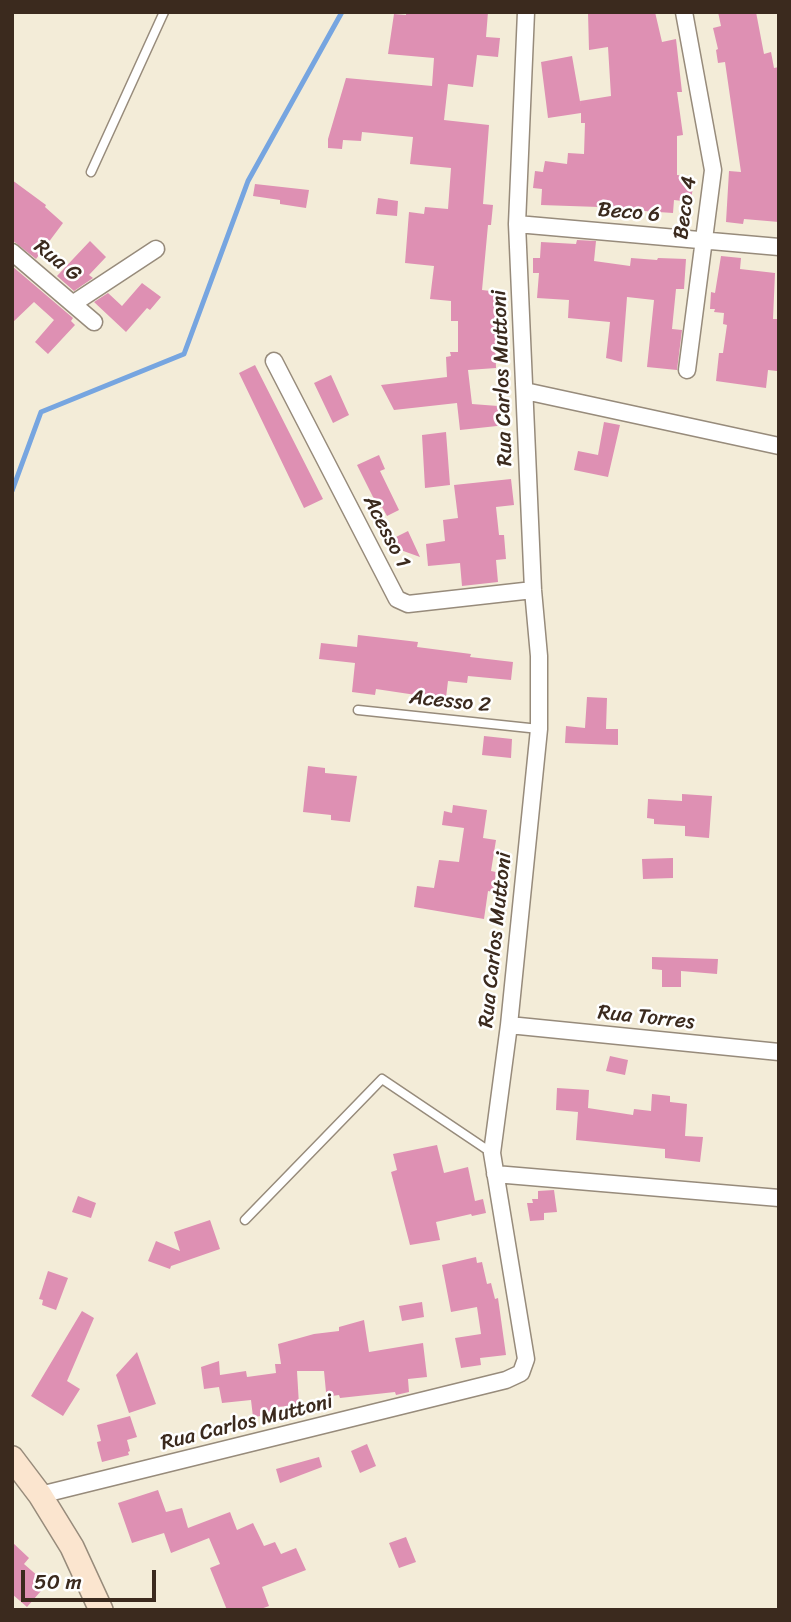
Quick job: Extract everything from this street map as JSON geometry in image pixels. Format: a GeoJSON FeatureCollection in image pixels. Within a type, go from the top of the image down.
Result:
{"type":"FeatureCollection","features":[{"type":"Feature","properties":{"kind":"main road"},"geometry":{"type":"LineString","coordinates":[[12,1458],[40,1495],[72,1547],[101,1610]]}},
{"type":"Feature","properties":{"kind":"street","name":"Rua Carlos Muttoni"},"geometry":{"type":"LineString","coordinates":[[40,1495],[506,1380],[521,1373],[526,1359],[492,1153],[509,1025],[539,729],[538,656],[517,224],[526,12]]}},
{"type":"Feature","properties":{"kind":"street","name":"Beco 4"},"geometry":{"type":"LineString","coordinates":[[684,12],[713,170],[687,370]]}},
{"type":"Feature","properties":{"kind":"street","name":"Beco 6"},"geometry":{"type":"LineString","coordinates":[[517,224],[779,247]]}},
{"type":"Feature","properties":{"kind":"street"},"geometry":{"type":"LineString","coordinates":[[74,303],[156,249]]}},
{"type":"Feature","properties":{"kind":"street","name":"Rua G"},"geometry":{"type":"LineString","coordinates":[[12,252],[94,321]]}},
{"type":"Feature","properties":{"kind":"street","name":"Acesso 1"},"geometry":{"type":"LineString","coordinates":[[274,361],[397,599],[408,604],[533,590]]}},
{"type":"Feature","properties":{"kind":"street"},"geometry":{"type":"LineString","coordinates":[[525,391],[779,446]]}},
{"type":"Feature","properties":{"kind":"street","name":"Rua Torres"},"geometry":{"type":"LineString","coordinates":[[509,1025],[779,1052]]}},
{"type":"Feature","properties":{"kind":"street"},"geometry":{"type":"LineString","coordinates":[[495,1174],[779,1198]]}},
{"type":"Feature","properties":{"kind":"lane"},"geometry":{"type":"LineString","coordinates":[[91,172],[164,12]]}},
{"type":"Feature","properties":{"kind":"lane","name":"Acesso 2"},"geometry":{"type":"LineString","coordinates":[[358,710],[539,729]]}},
{"type":"Feature","properties":{"kind":"lane"},"geometry":{"type":"LineString","coordinates":[[245,1220],[382,1079],[492,1153]]}},
{"type":"Feature","properties":{"kind":"building"},"geometry":{"type":"Polygon","coordinates":[[[406,12],[488,12],[486,37],[500,38],[498,57],[477,55],[473,87],[448,84],[444,120],[489,125],[483,204],[493,205],[491,225],[488,225],[482,290],[500,292],[497,320],[502,320],[502,340],[495,340],[496,368],[468,370],[472,404],[498,406],[500,425],[497,426],[460,430],[457,403],[394,410],[381,385],[447,377],[446,357],[451,356],[450,352],[458,352],[458,321],[451,321],[451,301],[430,299],[434,266],[405,263],[409,212],[424,214],[425,207],[448,209],[451,168],[410,164],[413,137],[362,132],[361,141],[343,140],[342,149],[328,148],[328,139],[346,78],[432,86],[434,58],[388,54],[394,14],[406,15],[406,12]]]}},
{"type":"Feature","properties":{"kind":"building"},"geometry":{"type":"Polygon","coordinates":[[[588,12],[655,12],[662,42],[676,39],[682,92],[677,92],[683,135],[677,136],[677,175],[694,177],[691,202],[674,200],[673,213],[615,209],[615,213],[598,211],[599,207],[541,205],[542,189],[533,188],[535,171],[543,172],[545,161],[567,164],[568,153],[584,154],[585,123],[581,123],[581,113],[548,118],[541,62],[572,56],[581,107],[580,101],[611,96],[608,47],[589,50],[588,12]]]}},
{"type":"Feature","properties":{"kind":"building"},"geometry":{"type":"Polygon","coordinates":[[[718,12],[756,12],[764,54],[771,52],[774,68],[779,67],[779,222],[744,219],[743,224],[726,222],[729,171],[741,172],[725,62],[718,63],[716,50],[718,49],[713,28],[721,26],[718,12]]]}},
{"type":"Feature","properties":{"kind":"building"},"geometry":{"type":"Polygon","coordinates":[[[12,180],[46,205],[45,207],[63,223],[36,259],[12,240],[12,180]]]}},
{"type":"Feature","properties":{"kind":"building"},"geometry":{"type":"Polygon","coordinates":[[[255,184],[309,190],[306,208],[253,196],[255,184]]]}},
{"type":"Feature","properties":{"kind":"building"},"geometry":{"type":"Polygon","coordinates":[[[378,198],[398,201],[397,216],[376,214],[378,198]]]}},
{"type":"Feature","properties":{"kind":"building"},"geometry":{"type":"Polygon","coordinates":[[[577,240],[596,241],[594,261],[630,266],[631,258],[686,259],[684,289],[676,289],[672,329],[682,330],[677,370],[647,367],[654,300],[627,297],[622,362],[606,358],[610,322],[568,318],[569,300],[537,298],[539,273],[533,273],[533,258],[540,258],[541,242],[576,244],[577,240]]]}},
{"type":"Feature","properties":{"kind":"building"},"geometry":{"type":"Polygon","coordinates":[[[90,241],[106,257],[89,275],[93,278],[74,291],[57,276],[90,241]]]}},
{"type":"Feature","properties":{"kind":"building"},"geometry":{"type":"Polygon","coordinates":[[[721,256],[741,258],[740,269],[775,273],[773,319],[779,319],[779,364],[777,371],[768,370],[766,388],[716,381],[719,353],[723,353],[727,325],[723,324],[724,313],[710,309],[711,292],[715,293],[721,256]]]}},
{"type":"Feature","properties":{"kind":"building"},"geometry":{"type":"Polygon","coordinates":[[[12,266],[73,318],[71,321],[75,325],[48,354],[35,342],[54,320],[34,302],[12,323],[12,266]]]}},
{"type":"Feature","properties":{"kind":"building"},"geometry":{"type":"Polygon","coordinates":[[[142,283],[161,297],[150,310],[147,308],[126,332],[94,302],[108,293],[122,306],[142,283]]]}},
{"type":"Feature","properties":{"kind":"building"},"geometry":{"type":"Polygon","coordinates":[[[255,365],[323,499],[304,508],[239,373],[255,365]]]}},
{"type":"Feature","properties":{"kind":"building"},"geometry":{"type":"Polygon","coordinates":[[[331,375],[349,415],[333,423],[314,383],[331,375]]]}},
{"type":"Feature","properties":{"kind":"building"},"geometry":{"type":"Polygon","coordinates":[[[604,422],[620,425],[608,477],[574,470],[578,451],[598,455],[604,422]]]}},
{"type":"Feature","properties":{"kind":"building"},"geometry":{"type":"Polygon","coordinates":[[[446,432],[450,485],[425,488],[422,435],[446,432]]]}},
{"type":"Feature","properties":{"kind":"building"},"geometry":{"type":"Polygon","coordinates":[[[379,455],[385,469],[380,471],[399,510],[387,516],[382,507],[379,509],[357,465],[379,455]]]}},
{"type":"Feature","properties":{"kind":"building"},"geometry":{"type":"Polygon","coordinates":[[[511,479],[514,505],[496,507],[499,535],[504,535],[506,559],[496,560],[498,582],[462,586],[460,563],[428,566],[426,544],[445,541],[443,520],[458,518],[454,485],[511,479]]]}},
{"type":"Feature","properties":{"kind":"building"},"geometry":{"type":"Polygon","coordinates":[[[408,531],[420,557],[395,548],[392,539],[408,531]]]}},
{"type":"Feature","properties":{"kind":"building"},"geometry":{"type":"Polygon","coordinates":[[[358,635],[418,642],[417,647],[513,662],[511,680],[468,676],[467,683],[448,681],[445,706],[415,702],[416,695],[376,689],[375,695],[352,692],[355,663],[319,659],[321,643],[357,647],[358,635]]]}},
{"type":"Feature","properties":{"kind":"building"},"geometry":{"type":"Polygon","coordinates":[[[587,697],[607,698],[606,729],[618,729],[618,745],[565,743],[566,726],[585,728],[587,697]]]}},
{"type":"Feature","properties":{"kind":"building"},"geometry":{"type":"Polygon","coordinates":[[[484,736],[512,739],[511,758],[482,755],[484,736]]]}},
{"type":"Feature","properties":{"kind":"building"},"geometry":{"type":"Polygon","coordinates":[[[308,766],[325,768],[325,773],[357,776],[350,822],[331,820],[331,815],[303,812],[308,766]]]}},
{"type":"Feature","properties":{"kind":"building"},"geometry":{"type":"Polygon","coordinates":[[[682,794],[712,796],[709,838],[685,836],[685,826],[654,824],[654,819],[647,818],[648,799],[682,801],[682,794]]]}},
{"type":"Feature","properties":{"kind":"building"},"geometry":{"type":"Polygon","coordinates":[[[453,805],[487,810],[483,838],[496,840],[491,871],[496,872],[493,892],[488,891],[484,919],[414,907],[417,886],[434,888],[439,860],[459,862],[464,828],[442,825],[444,811],[452,813],[453,805]]]}},
{"type":"Feature","properties":{"kind":"building"},"geometry":{"type":"Polygon","coordinates":[[[673,858],[673,878],[643,879],[642,859],[673,858]]]}},
{"type":"Feature","properties":{"kind":"building"},"geometry":{"type":"Polygon","coordinates":[[[652,957],[718,959],[717,974],[681,971],[681,987],[662,987],[662,970],[652,969],[652,957]]]}},
{"type":"Feature","properties":{"kind":"building"},"geometry":{"type":"Polygon","coordinates":[[[610,1056],[628,1060],[625,1075],[606,1071],[610,1056]]]}},
{"type":"Feature","properties":{"kind":"building"},"geometry":{"type":"Polygon","coordinates":[[[557,1088],[589,1090],[588,1108],[633,1115],[634,1109],[651,1111],[652,1094],[670,1096],[670,1102],[687,1104],[685,1136],[703,1137],[700,1162],[665,1158],[665,1149],[576,1140],[578,1112],[556,1110],[557,1088]]]}},
{"type":"Feature","properties":{"kind":"building"},"geometry":{"type":"Polygon","coordinates":[[[437,1145],[444,1173],[468,1167],[475,1201],[483,1199],[486,1213],[436,1222],[440,1240],[410,1245],[391,1172],[397,1170],[393,1154],[437,1145]]]}},
{"type":"Feature","properties":{"kind":"building"},"geometry":{"type":"Polygon","coordinates":[[[554,1190],[557,1212],[544,1213],[544,1220],[530,1221],[527,1203],[538,1199],[538,1191],[554,1190]]]}},
{"type":"Feature","properties":{"kind":"building"},"geometry":{"type":"Polygon","coordinates":[[[78,1196],[96,1203],[91,1218],[72,1212],[78,1196]]]}},
{"type":"Feature","properties":{"kind":"building"},"geometry":{"type":"Polygon","coordinates":[[[210,1220],[220,1249],[171,1266],[170,1269],[148,1261],[156,1241],[180,1251],[174,1232],[210,1220]]]}},
{"type":"Feature","properties":{"kind":"building"},"geometry":{"type":"Polygon","coordinates":[[[476,1257],[477,1263],[482,1262],[487,1284],[491,1283],[495,1299],[498,1298],[506,1355],[480,1358],[481,1365],[461,1368],[455,1338],[481,1334],[477,1307],[451,1312],[442,1265],[476,1257]]]}},
{"type":"Feature","properties":{"kind":"building"},"geometry":{"type":"Polygon","coordinates":[[[48,1271],[68,1278],[56,1310],[42,1305],[43,1300],[39,1299],[48,1271]]]}},
{"type":"Feature","properties":{"kind":"building"},"geometry":{"type":"Polygon","coordinates":[[[422,1302],[424,1317],[402,1321],[399,1306],[422,1302]]]}},
{"type":"Feature","properties":{"kind":"building"},"geometry":{"type":"Polygon","coordinates":[[[82,1311],[94,1318],[67,1381],[80,1389],[63,1416],[31,1396],[82,1311]]]}},
{"type":"Feature","properties":{"kind":"building"},"geometry":{"type":"Polygon","coordinates":[[[364,1320],[369,1352],[423,1343],[427,1377],[408,1379],[409,1392],[340,1398],[339,1395],[332,1396],[331,1392],[326,1392],[324,1371],[297,1371],[299,1405],[277,1407],[278,1414],[253,1417],[251,1400],[222,1403],[219,1387],[204,1389],[201,1367],[219,1361],[220,1375],[246,1371],[247,1377],[276,1373],[275,1364],[281,1364],[278,1344],[314,1334],[339,1331],[339,1327],[364,1320]]]}},
{"type":"Feature","properties":{"kind":"building"},"geometry":{"type":"Polygon","coordinates":[[[137,1352],[156,1404],[129,1413],[116,1375],[137,1352]]]}},
{"type":"Feature","properties":{"kind":"building"},"geometry":{"type":"Polygon","coordinates":[[[130,1416],[137,1437],[127,1440],[129,1455],[102,1462],[97,1442],[101,1441],[97,1425],[130,1416]]]}},
{"type":"Feature","properties":{"kind":"building"},"geometry":{"type":"Polygon","coordinates":[[[367,1444],[376,1466],[360,1473],[351,1451],[367,1444]]]}},
{"type":"Feature","properties":{"kind":"building"},"geometry":{"type":"Polygon","coordinates":[[[319,1457],[322,1467],[280,1483],[276,1469],[319,1457]]]}},
{"type":"Feature","properties":{"kind":"building"},"geometry":{"type":"Polygon","coordinates":[[[158,1490],[166,1512],[182,1508],[188,1528],[230,1512],[237,1530],[253,1523],[264,1546],[275,1542],[281,1554],[296,1548],[306,1570],[262,1587],[269,1606],[258,1610],[227,1610],[210,1568],[220,1564],[209,1538],[171,1553],[164,1533],[132,1543],[118,1503],[158,1490]]]}},
{"type":"Feature","properties":{"kind":"building"},"geometry":{"type":"Polygon","coordinates":[[[406,1537],[416,1562],[399,1568],[389,1543],[406,1537]]]}},
{"type":"Feature","properties":{"kind":"building"},"geometry":{"type":"Polygon","coordinates":[[[12,1542],[29,1558],[24,1564],[47,1584],[27,1607],[12,1594],[12,1542]]]}},
{"type":"Feature","properties":{"kind":"waterway"},"geometry":{"type":"LineString","coordinates":[[12,491],[41,412],[184,354],[248,181],[342,12]]}}]}
